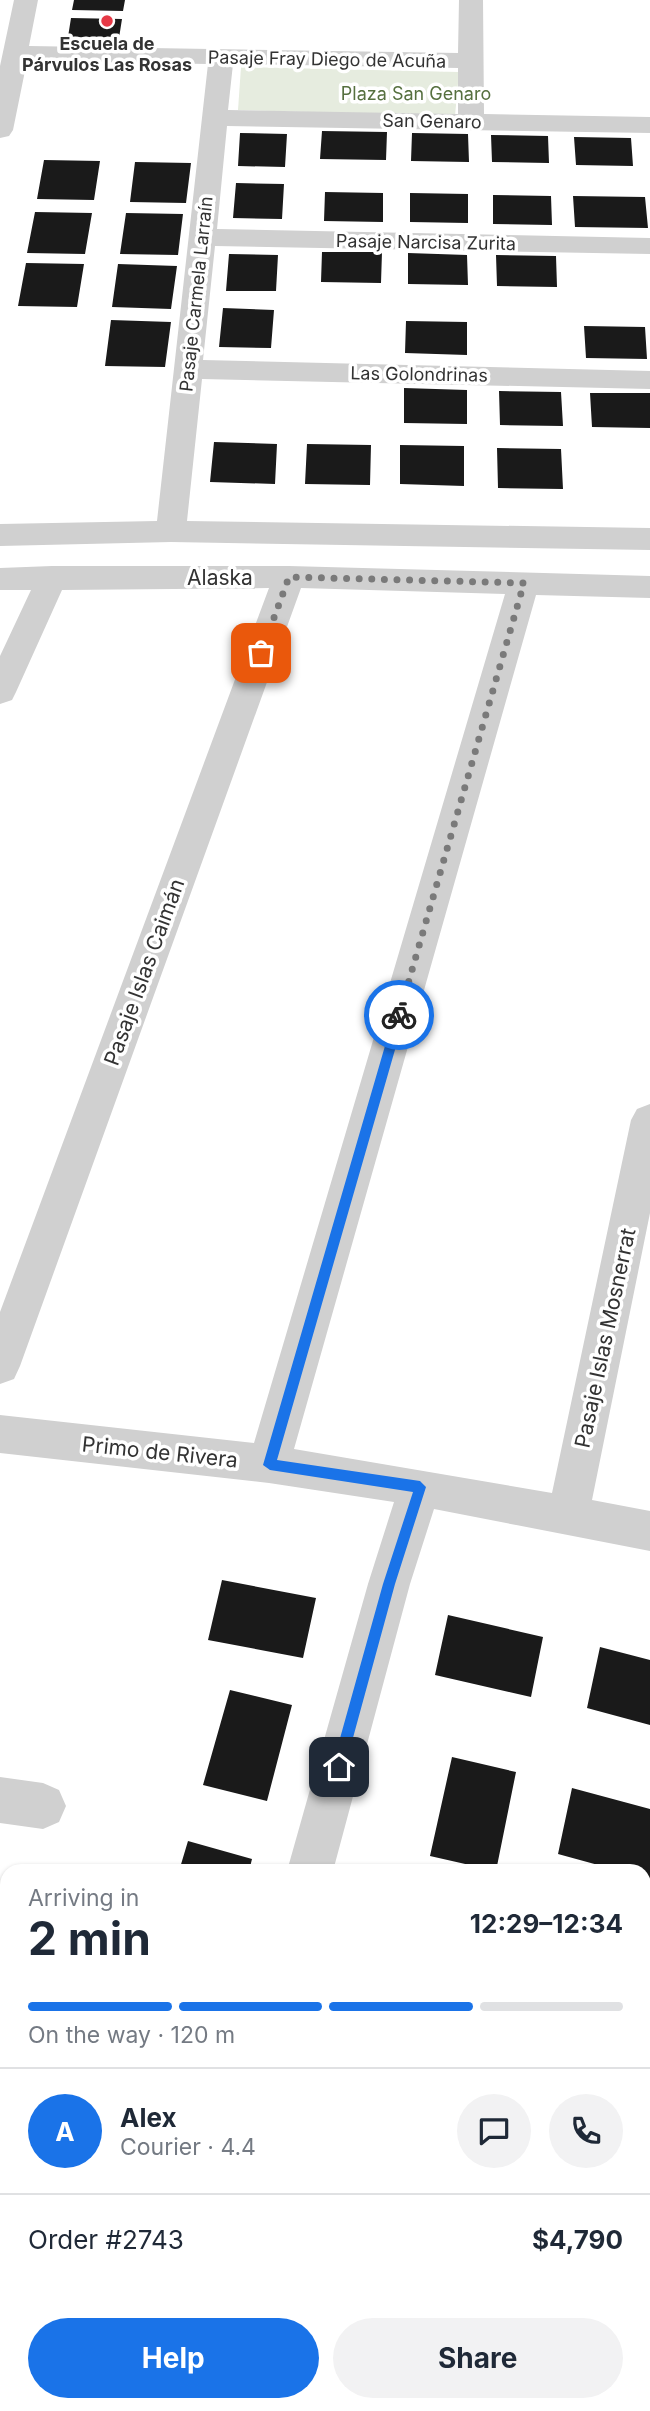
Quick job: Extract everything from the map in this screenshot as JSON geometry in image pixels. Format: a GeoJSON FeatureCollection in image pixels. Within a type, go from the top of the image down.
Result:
{"type":"FeatureCollection","features":[{"type":"Feature","properties":{"kind":"street"},"geometry":{"type":"LineString","coordinates":[[0,130],[10,59],[26,0]]}},
{"type":"Feature","properties":{"kind":"street"},"geometry":{"type":"LineString","coordinates":[[471,0],[471,122]]}},
{"type":"Feature","properties":{"kind":"street","name":"Pasaje Fray Diego de Acuña"},"geometry":{"type":"LineString","coordinates":[[10,59],[221,57],[471,61]]}},
{"type":"Feature","properties":{"kind":"street","name":"Pasaje Carmela Larraín"},"geometry":{"type":"LineString","coordinates":[[171,531],[221,57]]}},
{"type":"Feature","properties":{"kind":"street","name":"San Genaro"},"geometry":{"type":"LineString","coordinates":[[215,118],[650,125]]}},
{"type":"Feature","properties":{"kind":"street","name":"Pasaje Narcisa Zurita"},"geometry":{"type":"LineString","coordinates":[[202,237],[650,246]]}},
{"type":"Feature","properties":{"kind":"street","name":"Las Golondrinas"},"geometry":{"type":"LineString","coordinates":[[188,369],[650,380]]}},
{"type":"Feature","properties":{"kind":"street"},"geometry":{"type":"LineString","coordinates":[[0,535],[171,531],[650,539]]}},
{"type":"Feature","properties":{"kind":"street"},"geometry":{"type":"LineString","coordinates":[[0,692],[52,577]]}},
{"type":"Feature","properties":{"kind":"street","name":"Alaska"},"geometry":{"type":"LineString","coordinates":[[0,579],[289,577],[650,587]]}},
{"type":"Feature","properties":{"kind":"street","name":"Pasaje Islas Caimán"},"geometry":{"type":"LineString","coordinates":[[0,1367],[289,577]]}},
{"type":"Feature","properties":{"kind":"street"},"geometry":{"type":"LineString","coordinates":[[270,1465],[524,583]]}},
{"type":"Feature","properties":{"kind":"street","name":"Pasaje Islas Mosnerrat"},"geometry":{"type":"LineString","coordinates":[[568,1514],[650,1120]]}},
{"type":"Feature","properties":{"kind":"street","name":"Primo de Rivera"},"geometry":{"type":"LineString","coordinates":[[0,1434],[270,1465],[420,1487],[650,1531]]}},
{"type":"Feature","properties":{"kind":"street"},"geometry":{"type":"LineString","coordinates":[[312,1864],[389,1584],[420,1487]]}},
{"type":"Feature","properties":{"kind":"green space","name":"Plaza San Genaro"},"geometry":{"type":"Polygon","coordinates":[[[241,67],[459,72],[455,116],[238,110],[241,67]]]}},
{"type":"Feature","properties":{"kind":"building"},"geometry":{"type":"Polygon","coordinates":[[[74,0],[125,0],[123,11],[72,10],[74,0]]]}},
{"type":"Feature","properties":{"kind":"building"},"geometry":{"type":"Polygon","coordinates":[[[71,18],[122,19],[119,38],[68,37],[71,18]]]}},
{"type":"Feature","properties":{"kind":"building"},"geometry":{"type":"Polygon","coordinates":[[[322,131],[387,132],[386,160],[320,159],[322,131]]]}},
{"type":"Feature","properties":{"kind":"building"},"geometry":{"type":"Polygon","coordinates":[[[240,133],[287,134],[285,167],[238,166],[240,133]]]}},
{"type":"Feature","properties":{"kind":"building"},"geometry":{"type":"Polygon","coordinates":[[[412,133],[468,134],[469,162],[411,161],[412,133]]]}},
{"type":"Feature","properties":{"kind":"building"},"geometry":{"type":"Polygon","coordinates":[[[491,135],[548,136],[549,163],[492,162],[491,135]]]}},
{"type":"Feature","properties":{"kind":"building"},"geometry":{"type":"Polygon","coordinates":[[[574,137],[631,138],[633,166],[576,165],[574,137]]]}},
{"type":"Feature","properties":{"kind":"building"},"geometry":{"type":"Polygon","coordinates":[[[44,160],[100,161],[94,200],[37,199],[44,160]]]}},
{"type":"Feature","properties":{"kind":"building"},"geometry":{"type":"Polygon","coordinates":[[[135,162],[191,163],[186,203],[130,202],[135,162]]]}},
{"type":"Feature","properties":{"kind":"building"},"geometry":{"type":"Polygon","coordinates":[[[236,183],[284,184],[282,219],[233,218],[236,183]]]}},
{"type":"Feature","properties":{"kind":"building"},"geometry":{"type":"Polygon","coordinates":[[[325,192],[383,193],[383,222],[324,221],[325,192]]]}},
{"type":"Feature","properties":{"kind":"building"},"geometry":{"type":"Polygon","coordinates":[[[410,193],[468,194],[468,223],[410,222],[410,193]]]}},
{"type":"Feature","properties":{"kind":"building"},"geometry":{"type":"Polygon","coordinates":[[[493,195],[551,196],[552,225],[493,224],[493,195]]]}},
{"type":"Feature","properties":{"kind":"building"},"geometry":{"type":"Polygon","coordinates":[[[573,196],[645,197],[648,228],[575,227],[573,196]]]}},
{"type":"Feature","properties":{"kind":"building"},"geometry":{"type":"Polygon","coordinates":[[[35,212],[92,213],[85,254],[27,253],[35,212]]]}},
{"type":"Feature","properties":{"kind":"building"},"geometry":{"type":"Polygon","coordinates":[[[126,213],[183,214],[178,255],[120,254],[126,213]]]}},
{"type":"Feature","properties":{"kind":"building"},"geometry":{"type":"Polygon","coordinates":[[[322,252],[382,252],[381,283],[321,282],[322,252]]]}},
{"type":"Feature","properties":{"kind":"building"},"geometry":{"type":"Polygon","coordinates":[[[408,253],[467,255],[468,285],[408,284],[408,253]]]}},
{"type":"Feature","properties":{"kind":"building"},"geometry":{"type":"Polygon","coordinates":[[[229,254],[278,255],[276,291],[226,291],[229,254]]]}},
{"type":"Feature","properties":{"kind":"building"},"geometry":{"type":"Polygon","coordinates":[[[496,255],[556,256],[557,287],[497,286],[496,255]]]}},
{"type":"Feature","properties":{"kind":"building"},"geometry":{"type":"Polygon","coordinates":[[[26,263],[84,264],[77,307],[18,306],[26,263]]]}},
{"type":"Feature","properties":{"kind":"building"},"geometry":{"type":"Polygon","coordinates":[[[118,264],[177,266],[171,309],[112,307],[118,264]]]}},
{"type":"Feature","properties":{"kind":"building"},"geometry":{"type":"Polygon","coordinates":[[[223,308],[274,310],[271,348],[219,347],[223,308]]]}},
{"type":"Feature","properties":{"kind":"building"},"geometry":{"type":"Polygon","coordinates":[[[111,320],[171,322],[165,367],[105,366],[111,320]]]}},
{"type":"Feature","properties":{"kind":"building"},"geometry":{"type":"Polygon","coordinates":[[[406,321],[467,322],[467,355],[405,353],[406,321]]]}},
{"type":"Feature","properties":{"kind":"building"},"geometry":{"type":"Polygon","coordinates":[[[584,326],[645,327],[647,359],[586,358],[584,326]]]}},
{"type":"Feature","properties":{"kind":"building"},"geometry":{"type":"Polygon","coordinates":[[[404,388],[467,390],[467,424],[404,423],[404,388]]]}},
{"type":"Feature","properties":{"kind":"building"},"geometry":{"type":"Polygon","coordinates":[[[499,391],[561,392],[563,426],[500,425],[499,391]]]}},
{"type":"Feature","properties":{"kind":"building"},"geometry":{"type":"Polygon","coordinates":[[[590,393],[650,393],[650,428],[592,427],[590,393]]]}},
{"type":"Feature","properties":{"kind":"building"},"geometry":{"type":"Polygon","coordinates":[[[214,442],[277,444],[275,484],[210,482],[214,442]]]}},
{"type":"Feature","properties":{"kind":"building"},"geometry":{"type":"Polygon","coordinates":[[[307,444],[371,445],[370,485],[305,484],[307,444]]]}},
{"type":"Feature","properties":{"kind":"building"},"geometry":{"type":"Polygon","coordinates":[[[400,445],[464,446],[464,486],[400,484],[400,445]]]}},
{"type":"Feature","properties":{"kind":"building"},"geometry":{"type":"Polygon","coordinates":[[[497,448],[561,449],[563,489],[498,488],[497,448]]]}},
{"type":"Feature","properties":{"kind":"building"},"geometry":{"type":"Polygon","coordinates":[[[222,1580],[316,1598],[303,1658],[208,1640],[222,1580]]]}},
{"type":"Feature","properties":{"kind":"building"},"geometry":{"type":"Polygon","coordinates":[[[448,1615],[543,1637],[531,1697],[435,1675],[448,1615]]]}},
{"type":"Feature","properties":{"kind":"building"},"geometry":{"type":"Polygon","coordinates":[[[600,1647],[650,1660],[650,1725],[587,1708],[600,1647]]]}},
{"type":"Feature","properties":{"kind":"building"},"geometry":{"type":"Polygon","coordinates":[[[230,1690],[292,1705],[267,1801],[203,1785],[230,1690]]]}},
{"type":"Feature","properties":{"kind":"building"},"geometry":{"type":"Polygon","coordinates":[[[452,1757],[516,1772],[497,1864],[465,1864],[430,1856],[452,1757]]]}},
{"type":"Feature","properties":{"kind":"building"},"geometry":{"type":"Polygon","coordinates":[[[572,1788],[650,1809],[650,1864],[594,1864],[558,1854],[572,1788]]]}},
{"type":"Feature","properties":{"kind":"building"},"geometry":{"type":"Polygon","coordinates":[[[188,1841],[252,1859],[251,1864],[181,1864],[188,1841]]]}},
{"type":"Feature","properties":{"kind":"way so far"},"geometry":{"type":"LineString","coordinates":[[261,653],[289,577],[524,583],[399,1015]]}},
{"type":"Feature","properties":{"kind":"place","name":"Escuela de Párvulos Las Rosas"},"geometry":{"type":"Point","coordinates":[107,21]}},
{"type":"Feature","properties":{"kind":"route"},"geometry":{"type":"LineString","coordinates":[[339,1767],[389,1584],[420,1487],[270,1465],[399,1015]]}}]}
